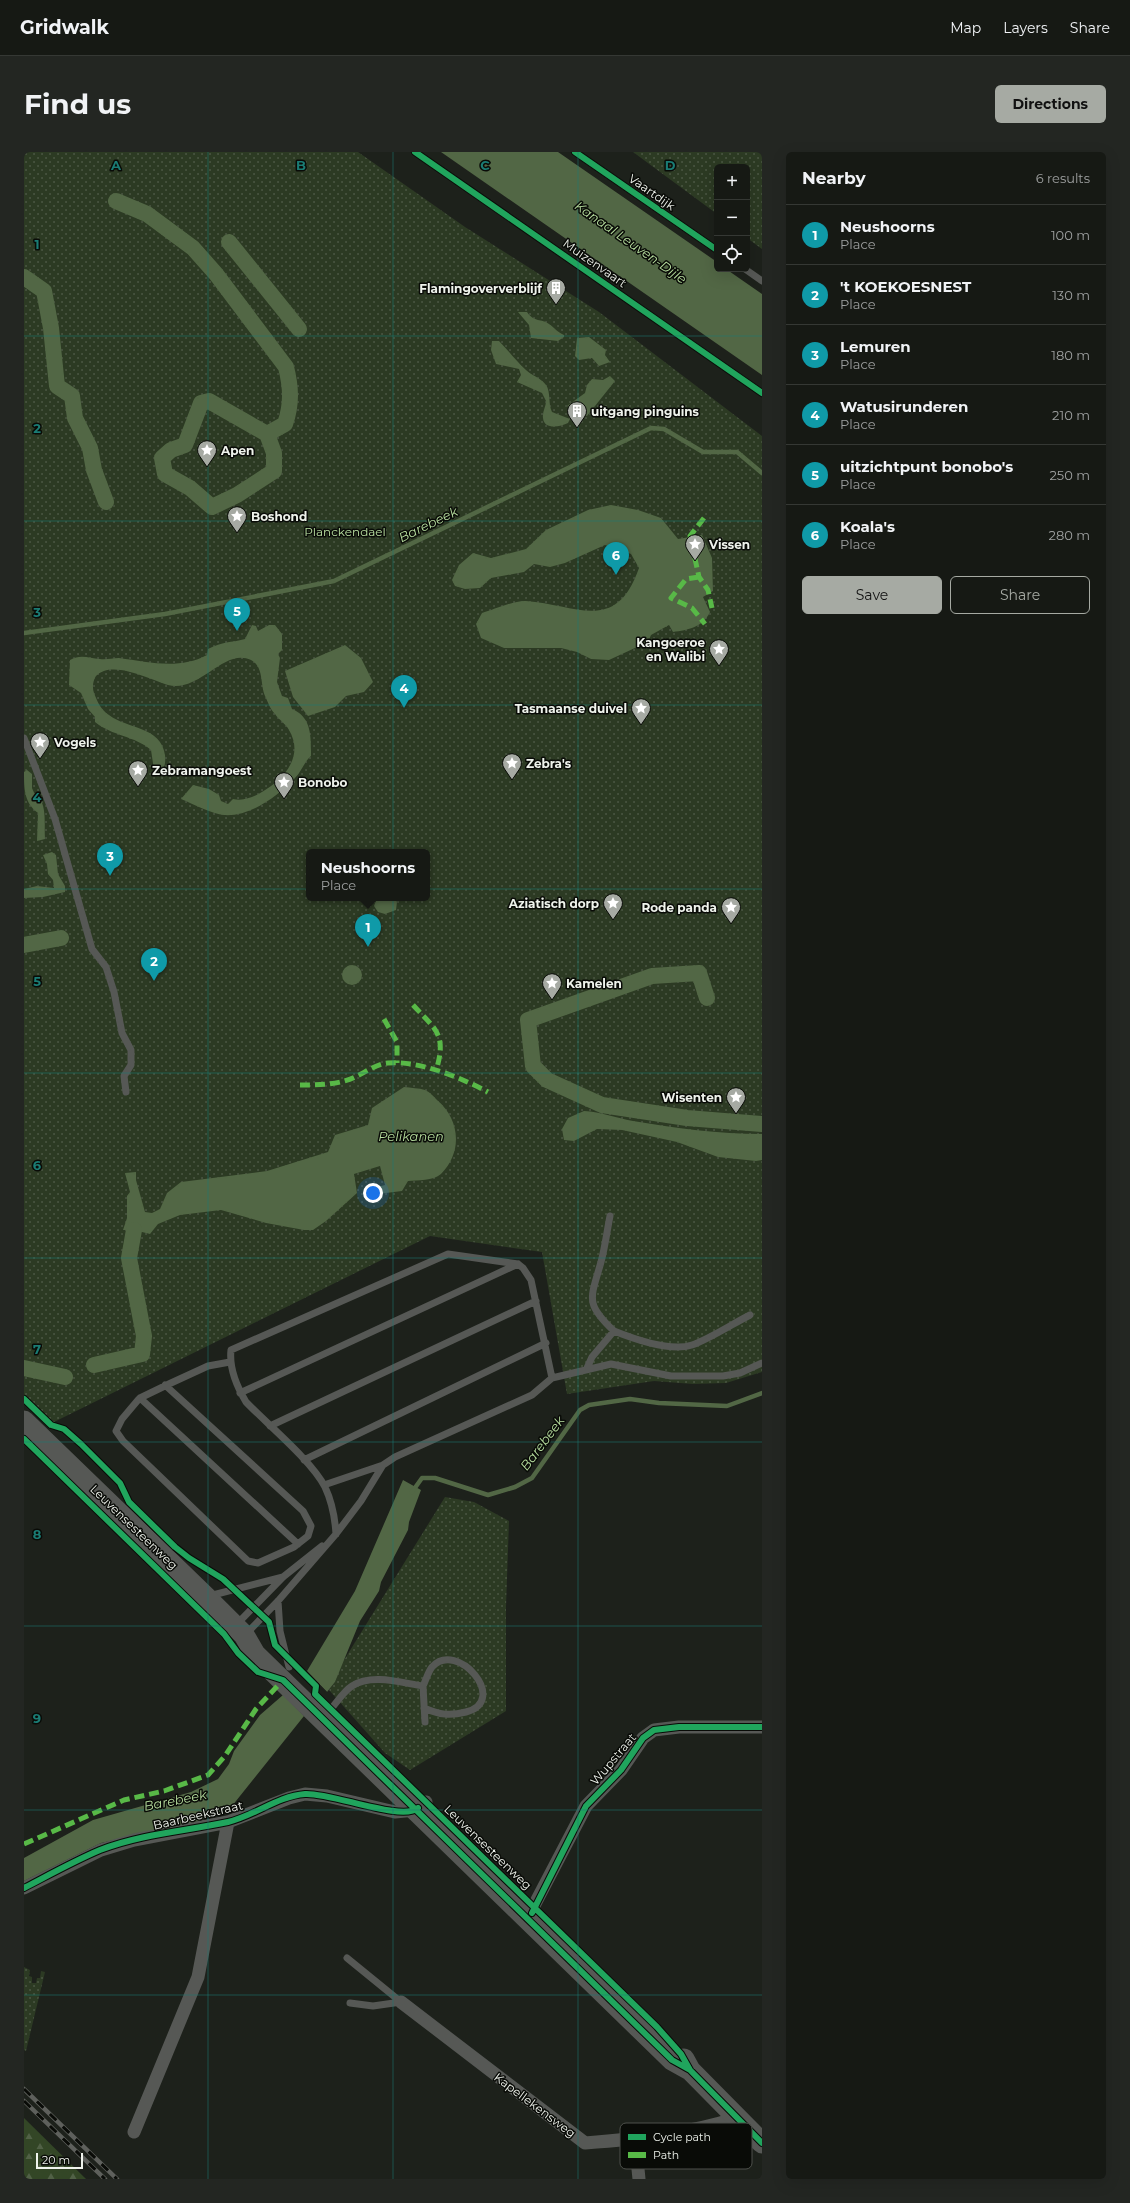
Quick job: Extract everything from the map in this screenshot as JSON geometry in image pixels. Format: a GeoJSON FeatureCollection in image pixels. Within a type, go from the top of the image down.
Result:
{"type":"FeatureCollection","features":[{"type":"Feature","properties":{"kind":"main road","name":"Leuvensesteenweg"},"geometry":{"type":"LineString","coordinates":[[24,1420],[240,1631],[255,1654],[420,1806],[531,1914],[672,2060],[686,2062],[742,2123]]}},
{"type":"Feature","properties":{"kind":"main road","name":"Leuvensesteenweg"},"geometry":{"type":"LineString","coordinates":[[240,1631],[264,1644],[290,1667],[331,1709],[420,1806]]}},
{"type":"Feature","properties":{"kind":"main road","name":"Leuvensesteenweg"},"geometry":{"type":"LineString","coordinates":[[752,2132],[762,2142]]}},
{"type":"Feature","properties":{"kind":"street","name":"Wupstraat"},"geometry":{"type":"LineString","coordinates":[[531,1914],[586,1806],[621,1770],[644,1738],[654,1730],[679,1727],[762,1727]]}},
{"type":"Feature","properties":{"kind":"street","name":"Baarbeekstraat"},"geometry":{"type":"LineString","coordinates":[[24,1888],[101,1850],[134,1840],[228,1822],[289,1798],[305,1794],[327,1796],[395,1812],[420,1806]]}},
{"type":"Feature","properties":{"kind":"street","name":"Baarbeekstraat"},"geometry":{"type":"LineString","coordinates":[[134,2132],[198,1977],[228,1822]]}},
{"type":"Feature","properties":{"kind":"street","name":"Kapellekensweg"},"geometry":{"type":"LineString","coordinates":[[401,2002],[585,2143],[620,2140]]}},
{"type":"Feature","properties":{"kind":"street","name":"Kapellekensweg"},"geometry":{"type":"LineString","coordinates":[[723,2123],[737,2118]]}},
{"type":"Feature","properties":{"kind":"street"},"geometry":{"type":"LineString","coordinates":[[638,2169],[639,2179]]}},
{"type":"Feature","properties":{"kind":"lane","name":"Muizenvaart"},"geometry":{"type":"LineString","coordinates":[[415,152],[762,393]]}},
{"type":"Feature","properties":{"kind":"lane","name":"Vaartdijk"},"geometry":{"type":"LineString","coordinates":[[575,152],[714,248]]}},
{"type":"Feature","properties":{"kind":"lane"},"geometry":{"type":"LineString","coordinates":[[749,272],[762,281]]}},
{"type":"Feature","properties":{"kind":"lane"},"geometry":{"type":"LineString","coordinates":[[24,738],[55,819],[92,949],[106,968],[114,992],[122,1033],[131,1050],[131,1065],[124,1076],[126,1092]]}},
{"type":"Feature","properties":{"kind":"lane"},"geometry":{"type":"LineString","coordinates":[[610,1216],[591,1295],[598,1315],[614,1331],[639,1341],[661,1346],[691,1346],[750,1315]]}},
{"type":"Feature","properties":{"kind":"lane"},"geometry":{"type":"LineString","coordinates":[[336,1534],[335,1518],[324,1485],[304,1460],[246,1402],[240,1393],[230,1362],[231,1350],[448,1254],[518,1264],[523,1268],[531,1280],[546,1343],[552,1378]]}},
{"type":"Feature","properties":{"kind":"lane"},"geometry":{"type":"LineString","coordinates":[[240,1393],[518,1264]]}},
{"type":"Feature","properties":{"kind":"lane"},"geometry":{"type":"LineString","coordinates":[[270,1426],[536,1301]]}},
{"type":"Feature","properties":{"kind":"lane"},"geometry":{"type":"LineString","coordinates":[[587,1368],[592,1357],[614,1331]]}},
{"type":"Feature","properties":{"kind":"lane"},"geometry":{"type":"LineString","coordinates":[[304,1460],[546,1343]]}},
{"type":"Feature","properties":{"kind":"lane"},"geometry":{"type":"LineString","coordinates":[[165,1386],[303,1511],[311,1526],[308,1536],[298,1544],[274,1557],[258,1563],[248,1561],[123,1442],[116,1431],[122,1420],[140,1398],[165,1386],[208,1366],[230,1362]]}},
{"type":"Feature","properties":{"kind":"lane"},"geometry":{"type":"LineString","coordinates":[[324,1485],[383,1466],[395,1457],[532,1395],[552,1378],[587,1368],[616,1364],[671,1376],[708,1377],[740,1373],[762,1363]]}},
{"type":"Feature","properties":{"kind":"lane"},"geometry":{"type":"LineString","coordinates":[[140,1398],[298,1544]]}},
{"type":"Feature","properties":{"kind":"lane"},"geometry":{"type":"LineString","coordinates":[[240,1631],[278,1601],[336,1534],[361,1501],[383,1466]]}},
{"type":"Feature","properties":{"kind":"lane"},"geometry":{"type":"LineString","coordinates":[[240,1631],[283,1577],[336,1534]]}},
{"type":"Feature","properties":{"kind":"lane"},"geometry":{"type":"LineString","coordinates":[[206,1597],[283,1577]]}},
{"type":"Feature","properties":{"kind":"lane"},"geometry":{"type":"LineString","coordinates":[[278,1601],[280,1631],[290,1667]]}},
{"type":"Feature","properties":{"kind":"lane"},"geometry":{"type":"LineString","coordinates":[[424,1708],[438,1714],[452,1716],[472,1710],[480,1704],[484,1695],[481,1684],[472,1672],[452,1660],[442,1660],[433,1666],[423,1686],[424,1708],[425,1722]]}},
{"type":"Feature","properties":{"kind":"lane"},"geometry":{"type":"LineString","coordinates":[[331,1709],[352,1686],[364,1682],[390,1681],[423,1686]]}},
{"type":"Feature","properties":{"kind":"lane"},"geometry":{"type":"LineString","coordinates":[[347,1958],[401,2002]]}},
{"type":"Feature","properties":{"kind":"lane"},"geometry":{"type":"LineString","coordinates":[[350,2003],[373,2006],[401,2002]]}},
{"type":"Feature","properties":{"kind":"green space","name":"Planckendael"},"geometry":{"type":"Polygon","coordinates":[[[24,152],[358,152],[465,227],[599,312],[762,436],[762,1372],[726,1383],[693,1384],[654,1381],[567,1394],[542,1252],[430,1236],[52,1423],[24,1395],[24,152]]]}},
{"type":"Feature","properties":{"kind":"green space"},"geometry":{"type":"Polygon","coordinates":[[[633,152],[762,152],[762,249],[750,240],[750,164],[714,164],[714,212],[633,152]]]}},
{"type":"Feature","properties":{"kind":"green space"},"geometry":{"type":"Polygon","coordinates":[[[445,1497],[474,1502],[509,1521],[506,1607],[506,1711],[410,1770],[385,1753],[329,1690],[335,1682],[341,1665],[445,1497]]]}},
{"type":"Feature","properties":{"kind":"green space"},"geometry":{"type":"Polygon","coordinates":[[[24,1967],[30,1970],[29,1976],[32,1977],[32,1983],[36,1983],[37,1978],[40,1978],[41,1971],[45,1972],[26,2051],[24,2050],[24,1967]]]}},
{"type":"Feature","properties":{"kind":"green space"},"geometry":{"type":"Polygon","coordinates":[[[24,2118],[86,2179],[24,2179],[24,2118]]]}},
{"type":"Feature","properties":{"kind":"water","name":"Kanaal Leuven-Dijle"},"geometry":{"type":"Polygon","coordinates":[[[441,152],[558,152],[714,260],[714,272],[730,272],[762,294],[762,375],[441,152]]]}},
{"type":"Feature","properties":{"kind":"water"},"geometry":{"type":"Polygon","coordinates":[[[518,312],[527,312],[533,318],[546,322],[564,335],[564,337],[558,341],[531,338],[529,325],[518,312]]]}},
{"type":"Feature","properties":{"kind":"water"},"geometry":{"type":"Polygon","coordinates":[[[589,337],[606,350],[605,355],[610,362],[599,366],[592,358],[579,360],[575,356],[577,338],[589,337]]]}},
{"type":"Feature","properties":{"kind":"water"},"geometry":{"type":"Polygon","coordinates":[[[492,341],[499,341],[526,370],[544,382],[548,388],[552,412],[570,419],[568,423],[561,426],[549,426],[544,422],[543,416],[546,401],[542,393],[517,382],[521,375],[519,369],[496,364],[491,350],[492,341]]]}},
{"type":"Feature","properties":{"kind":"water"},"geometry":{"type":"Polygon","coordinates":[[[610,376],[615,381],[587,416],[567,406],[585,393],[587,385],[592,379],[603,380],[610,376]]]}},
{"type":"Feature","properties":{"kind":"water"},"geometry":{"type":"Polygon","coordinates":[[[611,505],[638,510],[661,518],[678,539],[702,535],[712,558],[713,591],[703,597],[710,612],[707,617],[699,624],[689,629],[673,632],[669,625],[651,635],[648,642],[609,660],[591,659],[577,652],[561,648],[504,648],[481,638],[476,624],[482,613],[521,601],[545,603],[579,610],[593,611],[607,608],[619,602],[630,589],[639,568],[631,554],[605,545],[565,563],[550,567],[534,564],[524,572],[491,578],[480,588],[465,589],[455,586],[452,580],[459,565],[473,553],[491,558],[526,549],[546,530],[588,510],[611,505]]]}},
{"type":"Feature","properties":{"kind":"water"},"geometry":{"type":"Polygon","coordinates":[[[252,625],[256,626],[258,631],[269,625],[275,625],[282,634],[282,650],[278,654],[280,658],[277,682],[282,696],[288,698],[292,709],[299,713],[307,722],[311,742],[311,756],[297,775],[280,792],[263,804],[244,813],[234,815],[219,814],[208,811],[181,799],[193,785],[209,789],[219,795],[221,801],[228,804],[233,799],[238,800],[253,797],[278,780],[284,774],[292,761],[294,754],[293,738],[288,728],[270,708],[263,691],[260,671],[251,660],[241,658],[231,660],[221,664],[191,683],[180,686],[168,685],[142,675],[121,670],[103,671],[96,676],[93,691],[104,711],[116,720],[150,733],[157,738],[162,746],[165,755],[165,764],[158,777],[154,770],[151,750],[145,745],[102,727],[95,722],[95,717],[88,709],[81,693],[69,685],[70,660],[77,657],[102,659],[119,658],[164,664],[186,662],[196,660],[207,655],[208,649],[213,646],[245,639],[252,625]]]}},
{"type":"Feature","properties":{"kind":"water"},"geometry":{"type":"Polygon","coordinates":[[[345,645],[361,658],[373,682],[364,692],[346,696],[335,707],[308,716],[293,697],[285,671],[345,645]]]}},
{"type":"Feature","properties":{"kind":"water"},"geometry":{"type":"Polygon","coordinates":[[[27,770],[32,774],[32,788],[35,795],[39,796],[42,801],[45,817],[45,839],[37,841],[38,813],[33,809],[27,800],[24,772],[27,770]]]}},
{"type":"Feature","properties":{"kind":"water"},"geometry":{"type":"Polygon","coordinates":[[[52,852],[56,855],[58,874],[65,886],[65,892],[43,897],[24,898],[24,889],[37,886],[54,888],[53,880],[48,874],[47,864],[43,855],[52,852]]]}},
{"type":"Feature","properties":{"kind":"water"},"geometry":{"type":"Polygon","coordinates":[[[376,901],[397,902],[396,910],[385,914],[378,912],[374,906],[376,901]]]}},
{"type":"Feature","properties":{"kind":"water"},"geometry":{"type":"Polygon","coordinates":[[[352,965],[359,968],[362,975],[359,982],[352,985],[345,982],[342,975],[345,968],[352,965]]]}},
{"type":"Feature","properties":{"kind":"water","name":"Pelikanen"},"geometry":{"type":"Polygon","coordinates":[[[404,1087],[423,1089],[430,1093],[445,1108],[454,1126],[456,1136],[453,1156],[448,1165],[438,1176],[425,1180],[408,1181],[402,1191],[378,1194],[370,1192],[369,1189],[385,1185],[380,1166],[354,1174],[357,1193],[326,1221],[313,1230],[304,1230],[266,1223],[221,1210],[180,1215],[158,1224],[150,1234],[134,1230],[123,1230],[127,1218],[127,1196],[130,1192],[125,1173],[136,1172],[136,1180],[145,1212],[152,1213],[160,1209],[167,1193],[181,1182],[267,1171],[328,1152],[335,1135],[368,1125],[372,1108],[404,1087]]]}},
{"type":"Feature","properties":{"kind":"water"},"geometry":{"type":"Polygon","coordinates":[[[584,1111],[633,1121],[681,1128],[713,1132],[762,1134],[762,1160],[756,1161],[718,1157],[677,1142],[622,1130],[597,1129],[574,1141],[564,1140],[562,1129],[568,1118],[584,1111]]]}},
{"type":"Feature","properties":{"kind":"water"},"geometry":{"type":"Polygon","coordinates":[[[403,1480],[421,1490],[409,1522],[408,1530],[381,1582],[379,1591],[360,1621],[335,1682],[327,1692],[307,1671],[355,1591],[403,1480]]]}},
{"type":"Feature","properties":{"kind":"water"},"geometry":{"type":"Polygon","coordinates":[[[283,1695],[304,1716],[232,1806],[199,1821],[101,1843],[24,1881],[24,1858],[93,1820],[191,1792],[218,1779],[229,1764],[234,1751],[260,1715],[283,1695]]]}},
{"type":"Feature","properties":{"kind":"pier"},"geometry":{"type":"Polygon","coordinates":[[[305,1670],[328,1693],[325,1693],[305,1670]]]}},
{"type":"Feature","properties":{"kind":"waterway"},"geometry":{"type":"LineString","coordinates":[[116,201],[147,214],[193,248],[216,274],[286,367],[290,396],[287,417],[285,424],[267,434]]}},
{"type":"Feature","properties":{"kind":"waterway"},"geometry":{"type":"LineString","coordinates":[[229,242],[299,329]]}},
{"type":"Feature","properties":{"kind":"waterway"},"geometry":{"type":"LineString","coordinates":[[24,277],[44,291],[51,328],[57,386],[72,396],[75,418],[90,448],[94,470],[106,502]]}},
{"type":"Feature","properties":{"kind":"waterway"},"geometry":{"type":"LineString","coordinates":[[209,401],[267,434],[274,453],[274,471],[237,495],[212,507],[190,488],[165,474],[162,458],[171,450],[185,445],[201,403],[209,401]]}},
{"type":"Feature","properties":{"kind":"waterway","name":"Barebeek"},"geometry":{"type":"LineString","coordinates":[[24,633],[165,614],[334,581],[651,428],[664,429],[703,452],[737,452],[762,473]]}},
{"type":"Feature","properties":{"kind":"waterway"},"geometry":{"type":"LineString","coordinates":[[24,945],[61,938]]}},
{"type":"Feature","properties":{"kind":"waterway"},"geometry":{"type":"LineString","coordinates":[[707,998],[699,973],[652,976],[528,1020],[533,1066],[547,1080],[602,1105],[687,1118],[762,1124]]}},
{"type":"Feature","properties":{"kind":"waterway"},"geometry":{"type":"LineString","coordinates":[[94,1365],[142,1354],[144,1336],[129,1258],[134,1230]]}},
{"type":"Feature","properties":{"kind":"waterway"},"geometry":{"type":"LineString","coordinates":[[24,1368],[65,1377]]}},
{"type":"Feature","properties":{"kind":"waterway","name":"Barebeek"},"geometry":{"type":"LineString","coordinates":[[412,1492],[422,1478],[435,1478],[488,1495],[515,1487],[532,1478],[580,1410],[589,1405],[630,1399],[659,1403],[727,1406],[762,1393]]}},
{"type":"Feature","properties":{"kind":"railway"},"geometry":{"type":"LineString","coordinates":[[24,2089],[117,2179]]}},
{"type":"Feature","properties":{"kind":"railway"},"geometry":{"type":"LineString","coordinates":[[24,2101],[105,2179]]}},
{"type":"Feature","properties":{"kind":"marked path"},"geometry":{"type":"LineString","coordinates":[[704,518],[690,536],[699,577],[708,590],[712,608]]}},
{"type":"Feature","properties":{"kind":"marked path"},"geometry":{"type":"LineString","coordinates":[[699,577],[686,579],[671,598],[692,608],[705,624]]}},
{"type":"Feature","properties":{"kind":"marked path"},"geometry":{"type":"LineString","coordinates":[[413,1005],[433,1027],[440,1040],[439,1059],[436,1071]]}},
{"type":"Feature","properties":{"kind":"marked path"},"geometry":{"type":"LineString","coordinates":[[384,1019],[397,1042],[397,1063]]}},
{"type":"Feature","properties":{"kind":"marked path"},"geometry":{"type":"LineString","coordinates":[[300,1085],[321,1085],[342,1082],[379,1065],[400,1063],[413,1064],[440,1071],[466,1081],[488,1092]]}},
{"type":"Feature","properties":{"kind":"marked path"},"geometry":{"type":"LineString","coordinates":[[24,1844],[124,1800],[164,1791],[208,1775],[225,1756],[256,1709],[283,1680]]}},
{"type":"Feature","properties":{"kind":"cycle path"},"geometry":{"type":"LineString","coordinates":[[415,152],[762,393]]}},
{"type":"Feature","properties":{"kind":"cycle path"},"geometry":{"type":"LineString","coordinates":[[575,152],[714,248]]}},
{"type":"Feature","properties":{"kind":"cycle path"},"geometry":{"type":"LineString","coordinates":[[24,1399],[51,1425],[64,1429],[81,1444],[120,1483],[129,1502],[175,1547],[189,1558],[223,1579],[269,1622],[275,1645],[316,1686],[315,1694],[657,2027],[681,2054],[690,2070],[742,2123]]}},
{"type":"Feature","properties":{"kind":"cycle path"},"geometry":{"type":"LineString","coordinates":[[24,1439],[224,1634],[238,1653],[258,1672],[283,1680],[672,2060],[690,2070]]}},
{"type":"Feature","properties":{"kind":"cycle path"},"geometry":{"type":"LineString","coordinates":[[532,1913],[586,1806],[621,1770],[643,1738],[654,1730],[679,1727],[762,1727]]}},
{"type":"Feature","properties":{"kind":"cycle path"},"geometry":{"type":"LineString","coordinates":[[24,1888],[100,1850],[147,1836],[228,1822],[285,1798],[305,1794],[331,1797],[397,1811],[410,1811],[418,1808]]}},
{"type":"Feature","properties":{"kind":"cycle path"},"geometry":{"type":"LineString","coordinates":[[752,2133],[762,2143]]}},
{"type":"Feature","properties":{"kind":"place","name":"Flamingoververblijf"},"geometry":{"type":"Point","coordinates":[556,305]}},
{"type":"Feature","properties":{"kind":"place","name":"uitgang pinguins"},"geometry":{"type":"Point","coordinates":[577,428]}},
{"type":"Feature","properties":{"kind":"place","name":"Apen"},"geometry":{"type":"Point","coordinates":[207,467]}},
{"type":"Feature","properties":{"kind":"place","name":"Boshond"},"geometry":{"type":"Point","coordinates":[237,533]}},
{"type":"Feature","properties":{"kind":"place","name":"Vissen"},"geometry":{"type":"Point","coordinates":[695,561]}},
{"type":"Feature","properties":{"kind":"place","name":"Koala's"},"geometry":{"type":"Point","coordinates":[616,575]}},
{"type":"Feature","properties":{"kind":"place","name":"uitzichtpunt bonobo's"},"geometry":{"type":"Point","coordinates":[237,631]}},
{"type":"Feature","properties":{"kind":"place","name":"Kangoeroe en Walibi"},"geometry":{"type":"Point","coordinates":[719,666]}},
{"type":"Feature","properties":{"kind":"place","name":"Watusirunderen"},"geometry":{"type":"Point","coordinates":[404,708]}},
{"type":"Feature","properties":{"kind":"place","name":"Tasmaanse duivel"},"geometry":{"type":"Point","coordinates":[641,725]}},
{"type":"Feature","properties":{"kind":"place","name":"Vogels"},"geometry":{"type":"Point","coordinates":[40,759]}},
{"type":"Feature","properties":{"kind":"place","name":"Zebra's"},"geometry":{"type":"Point","coordinates":[512,780]}},
{"type":"Feature","properties":{"kind":"place","name":"Zebramangoest"},"geometry":{"type":"Point","coordinates":[138,787]}},
{"type":"Feature","properties":{"kind":"place","name":"Bonobo"},"geometry":{"type":"Point","coordinates":[284,799]}},
{"type":"Feature","properties":{"kind":"place","name":"Lemuren"},"geometry":{"type":"Point","coordinates":[110,876]}},
{"type":"Feature","properties":{"kind":"place","name":"Aziatisch dorp"},"geometry":{"type":"Point","coordinates":[613,920]}},
{"type":"Feature","properties":{"kind":"place","name":"Rode panda"},"geometry":{"type":"Point","coordinates":[731,924]}},
{"type":"Feature","properties":{"kind":"place","name":"Neushoorns"},"geometry":{"type":"Point","coordinates":[368,947]}},
{"type":"Feature","properties":{"kind":"place","name":"'t KOEKOESNEST"},"geometry":{"type":"Point","coordinates":[154,981]}},
{"type":"Feature","properties":{"kind":"place","name":"Kamelen"},"geometry":{"type":"Point","coordinates":[552,1000]}},
{"type":"Feature","properties":{"kind":"place","name":"Wisenten"},"geometry":{"type":"Point","coordinates":[736,1114]}}]}
